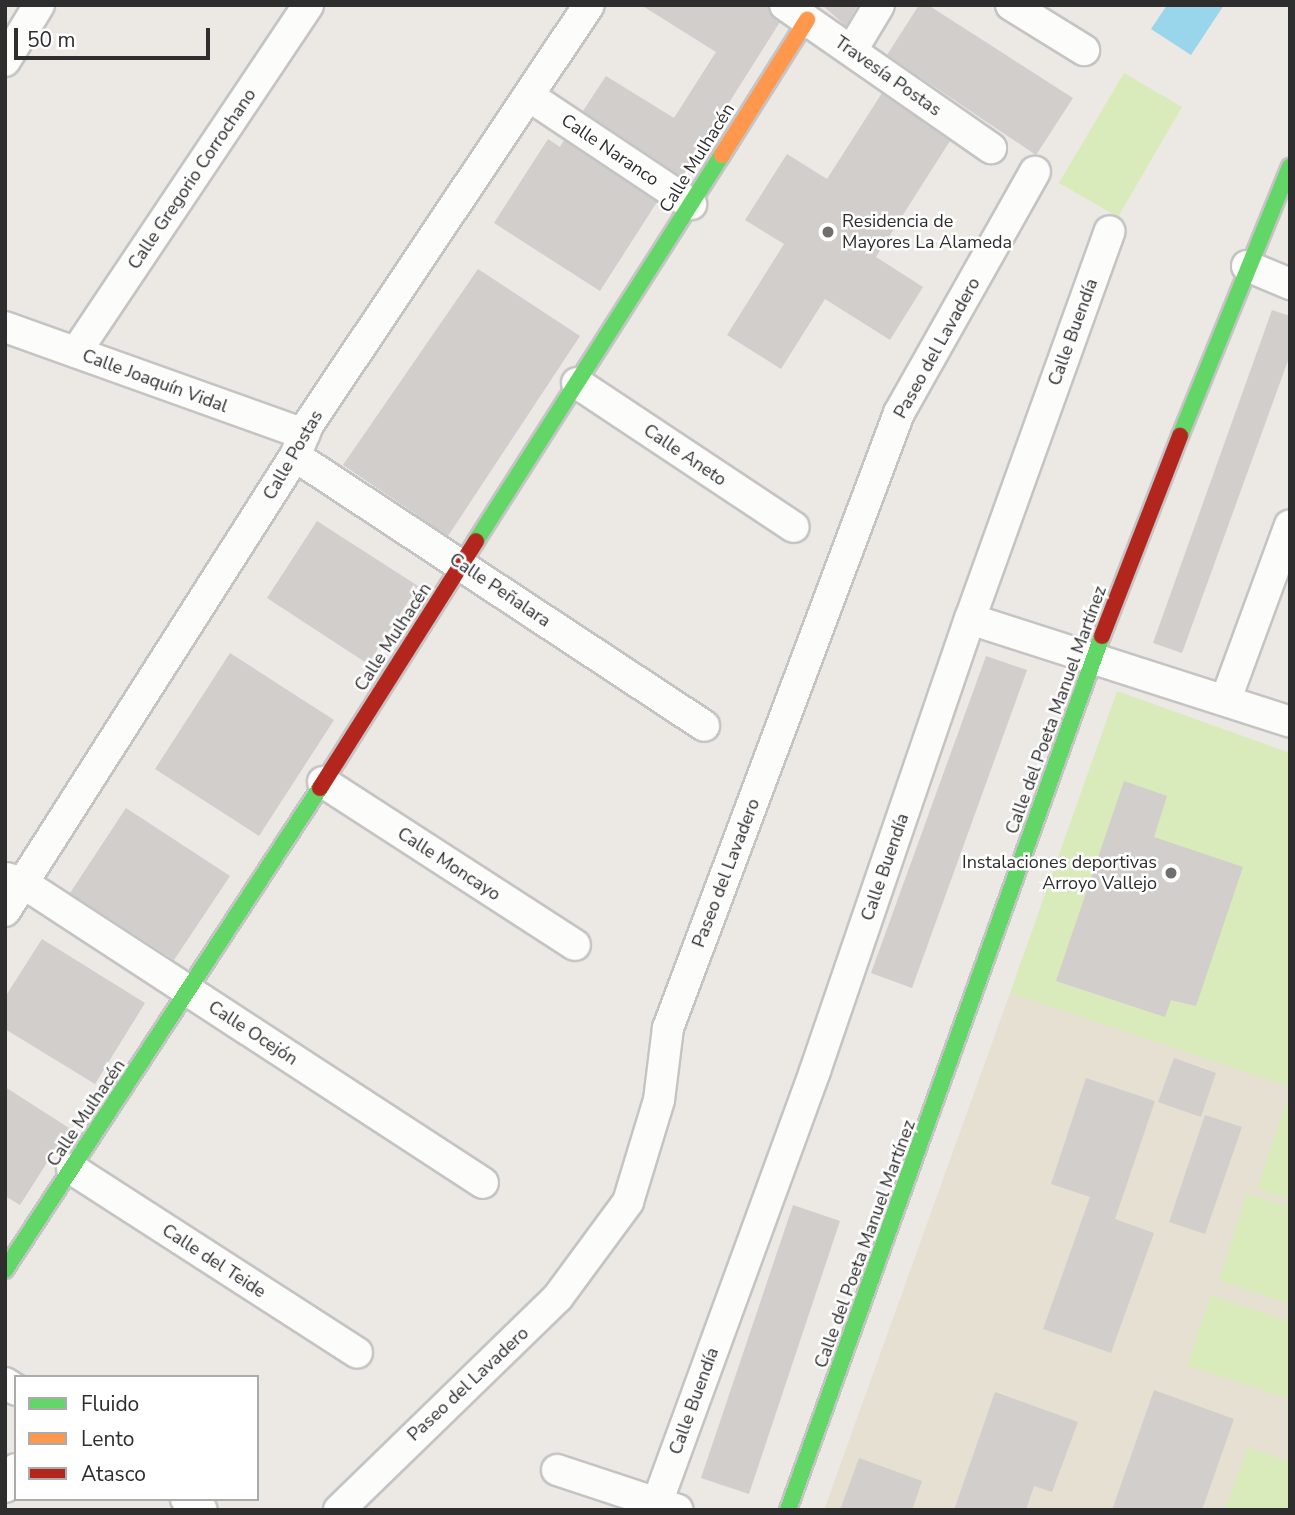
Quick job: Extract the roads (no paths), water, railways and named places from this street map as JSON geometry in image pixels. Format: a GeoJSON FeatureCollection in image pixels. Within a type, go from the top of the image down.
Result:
{"type":"FeatureCollection","features":[{"type":"Feature","properties":{"kind":"street"},"geometry":{"type":"LineString","coordinates":[[5,61],[39,5]]}},
{"type":"Feature","properties":{"kind":"street","name":"Calle Gregorio Corrochano"},"geometry":{"type":"LineString","coordinates":[[76,352],[308,5]]}},
{"type":"Feature","properties":{"kind":"street","name":"Calle Postas"},"geometry":{"type":"LineString","coordinates":[[5,911],[14,880],[589,5]]}},
{"type":"Feature","properties":{"kind":"street"},"geometry":{"type":"LineString","coordinates":[[852,50],[879,5]]}},
{"type":"Feature","properties":{"kind":"street"},"geometry":{"type":"LineString","coordinates":[[1011,5],[1084,50]]}},
{"type":"Feature","properties":{"kind":"street","name":"Travesía Postas"},"geometry":{"type":"LineString","coordinates":[[796,13],[990,148]]}},
{"type":"Feature","properties":{"kind":"street","name":"Calle Mulhacén"},"geometry":{"type":"LineString","coordinates":[[5,1270],[190,992],[691,204],[796,13]]}},
{"type":"Feature","properties":{"kind":"street","name":"Calle Naranco"},"geometry":{"type":"LineString","coordinates":[[529,96],[691,204]]}},
{"type":"Feature","properties":{"kind":"street","name":"Calle del Poeta Manuel Martínez"},"geometry":{"type":"LineString","coordinates":[[788,1510],[1092,661],[1247,267],[1290,167]]}},
{"type":"Feature","properties":{"kind":"street","name":"Paseo del Lavadero"},"geometry":{"type":"LineString","coordinates":[[339,1510],[558,1297],[628,1202],[659,1100],[668,1028],[899,413],[1035,172]]}},
{"type":"Feature","properties":{"kind":"street","name":"Calle Buendía"},"geometry":{"type":"LineString","coordinates":[[557,1470],[668,1506],[970,619],[1110,231]]}},
{"type":"Feature","properties":{"kind":"street"},"geometry":{"type":"LineString","coordinates":[[1247,267],[1290,284]]}},
{"type":"Feature","properties":{"kind":"street","name":"Calle Joaquín Vidal"},"geometry":{"type":"LineString","coordinates":[[5,327],[76,352],[300,445]]}},
{"type":"Feature","properties":{"kind":"street","name":"Calle Aneto"},"geometry":{"type":"LineString","coordinates":[[576,383],[794,527]]}},
{"type":"Feature","properties":{"kind":"street","name":"Calle Peñalara"},"geometry":{"type":"LineString","coordinates":[[300,445],[461,564],[704,726]]}},
{"type":"Feature","properties":{"kind":"street"},"geometry":{"type":"LineString","coordinates":[[1226,699],[1290,525]]}},
{"type":"Feature","properties":{"kind":"street"},"geometry":{"type":"LineString","coordinates":[[970,619],[1092,661],[1134,668],[1290,722]]}},
{"type":"Feature","properties":{"kind":"street","name":"Calle Moncayo"},"geometry":{"type":"LineString","coordinates":[[323,782],[575,945]]}},
{"type":"Feature","properties":{"kind":"street","name":"Calle Ocejón"},"geometry":{"type":"LineString","coordinates":[[14,880],[483,1183]]}},
{"type":"Feature","properties":{"kind":"street","name":"Calle del Teide"},"geometry":{"type":"LineString","coordinates":[[72,1169],[357,1353]]}},
{"type":"Feature","properties":{"kind":"water"},"geometry":{"type":"Polygon","coordinates":[[[1167,5],[1224,5],[1191,55],[1151,29],[1167,5]]]}},
{"type":"Feature","properties":{"kind":"place","name":"Residencia de Mayores La Alameda"},"geometry":{"type":"Point","coordinates":[828,232]}},
{"type":"Feature","properties":{"kind":"place","name":"Instalaciones deportivas Arroyo Vallejo"},"geometry":{"type":"Point","coordinates":[1171,873]}}]}
